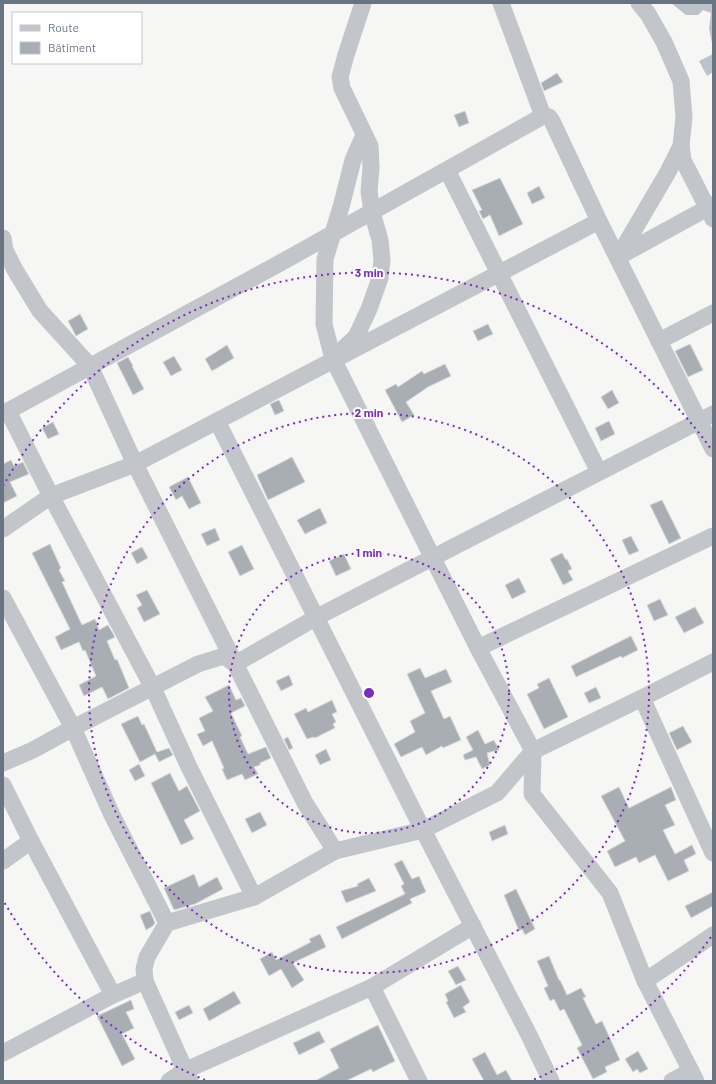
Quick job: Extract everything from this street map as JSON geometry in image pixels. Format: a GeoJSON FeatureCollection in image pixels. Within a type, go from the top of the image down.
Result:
{"type":"FeatureCollection","features":[{"type":"Feature","properties":{"kind":"street"},"geometry":{"type":"LineString","coordinates":[[333,359],[356,337],[369,309],[380,278],[382,260],[380,240],[372,212],[369,191],[372,168],[370,146],[342,88],[340,77],[363,3]]}},
{"type":"Feature","properties":{"kind":"street"},"geometry":{"type":"LineString","coordinates":[[501,3],[543,116]]}},
{"type":"Feature","properties":{"kind":"street"},"geometry":{"type":"LineString","coordinates":[[618,257],[711,211],[683,160],[681,146],[684,117],[681,82],[664,42],[648,14],[639,3]]}},
{"type":"Feature","properties":{"kind":"street"},"geometry":{"type":"LineString","coordinates":[[254,897],[189,767],[153,688],[6,408],[90,366],[372,212],[543,116],[549,117],[552,121],[599,221],[659,341],[706,417],[713,449]]}},
{"type":"Feature","properties":{"kind":"street"},"geometry":{"type":"LineString","coordinates":[[364,135],[352,166],[325,259],[324,324],[333,359],[478,648],[533,751],[532,794],[610,892],[644,981],[693,1076],[672,1081]]}},
{"type":"Feature","properties":{"kind":"street"},"geometry":{"type":"LineString","coordinates":[[618,257],[668,172],[681,146]]}},
{"type":"Feature","properties":{"kind":"street"},"geometry":{"type":"LineString","coordinates":[[446,170],[599,472]]}},
{"type":"Feature","properties":{"kind":"street"},"geometry":{"type":"LineString","coordinates":[[3,529],[51,496],[135,464],[599,221]]}},
{"type":"Feature","properties":{"kind":"street"},"geometry":{"type":"LineString","coordinates":[[3,238],[5,250],[15,270],[40,311],[90,366],[135,464],[304,803],[336,851]]}},
{"type":"Feature","properties":{"kind":"street"},"geometry":{"type":"LineString","coordinates":[[659,341],[713,313]]}},
{"type":"Feature","properties":{"kind":"street"},"geometry":{"type":"LineString","coordinates":[[235,664],[317,617],[706,417]]}},
{"type":"Feature","properties":{"kind":"street"},"geometry":{"type":"LineString","coordinates":[[217,421],[551,1081]]}},
{"type":"Feature","properties":{"kind":"street"},"geometry":{"type":"LineString","coordinates":[[478,648],[713,536]]}},
{"type":"Feature","properties":{"kind":"street"},"geometry":{"type":"LineString","coordinates":[[3,598],[72,728],[112,815],[167,923]]}},
{"type":"Feature","properties":{"kind":"street"},"geometry":{"type":"LineString","coordinates":[[3,764],[33,750],[72,728],[198,664],[224,656],[235,664]]}},
{"type":"Feature","properties":{"kind":"street"},"geometry":{"type":"LineString","coordinates":[[187,1076],[145,981],[144,969],[147,957],[167,923],[254,897],[336,851],[423,830],[497,793],[533,751],[713,662]]}},
{"type":"Feature","properties":{"kind":"street"},"geometry":{"type":"LineString","coordinates":[[642,698],[713,853]]}},
{"type":"Feature","properties":{"kind":"street"},"geometry":{"type":"LineString","coordinates":[[3,785],[30,841],[113,996]]}},
{"type":"Feature","properties":{"kind":"street"},"geometry":{"type":"LineString","coordinates":[[3,861],[30,841]]}},
{"type":"Feature","properties":{"kind":"street"},"geometry":{"type":"LineString","coordinates":[[169,1081],[187,1076],[372,988],[472,926]]}},
{"type":"Feature","properties":{"kind":"street"},"geometry":{"type":"LineString","coordinates":[[644,981],[713,935]]}},
{"type":"Feature","properties":{"kind":"street"},"geometry":{"type":"LineString","coordinates":[[3,1053],[145,981]]}},
{"type":"Feature","properties":{"kind":"street"},"geometry":{"type":"LineString","coordinates":[[372,988],[419,1081]]}},
{"type":"Feature","properties":{"kind":"shaded area"},"geometry":{"type":"Polygon","coordinates":[[[671,3],[713,3],[713,48],[709,28],[711,13],[703,10],[698,15],[686,15],[671,3]]]}},
{"type":"Feature","properties":{"kind":"shaded area"},"geometry":{"type":"Polygon","coordinates":[[[713,54],[713,72],[707,76],[699,61],[713,54]]]}},
{"type":"Feature","properties":{"kind":"building"},"geometry":{"type":"Polygon","coordinates":[[[557,73],[563,82],[544,91],[541,83],[557,73]]]}},
{"type":"Feature","properties":{"kind":"building"},"geometry":{"type":"Polygon","coordinates":[[[465,111],[469,123],[459,127],[454,115],[465,111]]]}},
{"type":"Feature","properties":{"kind":"building"},"geometry":{"type":"Polygon","coordinates":[[[500,178],[523,224],[499,236],[490,215],[483,219],[479,211],[482,210],[472,190],[500,178]]]}},
{"type":"Feature","properties":{"kind":"building"},"geometry":{"type":"Polygon","coordinates":[[[539,186],[545,198],[532,204],[527,193],[539,186]]]}},
{"type":"Feature","properties":{"kind":"building"},"geometry":{"type":"Polygon","coordinates":[[[80,314],[88,329],[76,336],[68,321],[80,314]]]}},
{"type":"Feature","properties":{"kind":"building"},"geometry":{"type":"Polygon","coordinates":[[[488,324],[493,334],[478,341],[473,331],[488,324]]]}},
{"type":"Feature","properties":{"kind":"building"},"geometry":{"type":"Polygon","coordinates":[[[690,344],[703,370],[688,377],[675,351],[690,344]]]}},
{"type":"Feature","properties":{"kind":"building"},"geometry":{"type":"Polygon","coordinates":[[[227,345],[234,358],[212,371],[205,359],[227,345]]]}},
{"type":"Feature","properties":{"kind":"building"},"geometry":{"type":"Polygon","coordinates":[[[174,356],[182,370],[171,376],[163,362],[174,356]]]}},
{"type":"Feature","properties":{"kind":"building"},"geometry":{"type":"Polygon","coordinates":[[[128,357],[144,389],[133,395],[117,363],[128,357]]]}},
{"type":"Feature","properties":{"kind":"building"},"geometry":{"type":"Polygon","coordinates":[[[445,364],[451,376],[428,387],[406,402],[414,415],[402,422],[385,390],[396,384],[398,387],[422,371],[424,374],[445,364]]]}},
{"type":"Feature","properties":{"kind":"building"},"geometry":{"type":"Polygon","coordinates":[[[612,390],[619,403],[608,409],[601,397],[612,390]]]}},
{"type":"Feature","properties":{"kind":"building"},"geometry":{"type":"Polygon","coordinates":[[[279,400],[284,411],[275,415],[270,404],[279,400]]]}},
{"type":"Feature","properties":{"kind":"building"},"geometry":{"type":"Polygon","coordinates":[[[609,421],[615,434],[601,441],[595,428],[609,421]]]}},
{"type":"Feature","properties":{"kind":"building"},"geometry":{"type":"Polygon","coordinates":[[[53,422],[59,434],[48,439],[42,428],[53,422]]]}},
{"type":"Feature","properties":{"kind":"building"},"geometry":{"type":"Polygon","coordinates":[[[292,457],[305,482],[268,500],[257,475],[292,457]]]}},
{"type":"Feature","properties":{"kind":"building"},"geometry":{"type":"Polygon","coordinates":[[[11,460],[14,466],[23,462],[29,474],[10,482],[17,496],[3,503],[3,464],[11,460]]]}},
{"type":"Feature","properties":{"kind":"building"},"geometry":{"type":"Polygon","coordinates":[[[188,477],[201,503],[189,509],[182,496],[176,500],[169,487],[188,477]]]}},
{"type":"Feature","properties":{"kind":"building"},"geometry":{"type":"Polygon","coordinates":[[[662,500],[681,538],[669,544],[650,505],[662,500]]]}},
{"type":"Feature","properties":{"kind":"building"},"geometry":{"type":"Polygon","coordinates":[[[320,508],[327,523],[305,534],[297,520],[320,508]]]}},
{"type":"Feature","properties":{"kind":"building"},"geometry":{"type":"Polygon","coordinates":[[[215,528],[220,540],[207,546],[201,534],[215,528]]]}},
{"type":"Feature","properties":{"kind":"building"},"geometry":{"type":"Polygon","coordinates":[[[631,536],[639,551],[629,555],[622,540],[631,536]]]}},
{"type":"Feature","properties":{"kind":"building"},"geometry":{"type":"Polygon","coordinates":[[[50,544],[61,568],[59,570],[65,581],[62,582],[82,625],[95,619],[99,630],[108,625],[115,637],[107,641],[115,660],[117,659],[129,688],[108,699],[102,687],[84,696],[79,685],[96,676],[85,650],[83,651],[79,642],[61,650],[55,637],[70,629],[32,553],[50,544]]]}},
{"type":"Feature","properties":{"kind":"building"},"geometry":{"type":"Polygon","coordinates":[[[242,545],[254,569],[240,576],[228,552],[242,545]]]}},
{"type":"Feature","properties":{"kind":"building"},"geometry":{"type":"Polygon","coordinates":[[[142,547],[148,558],[137,564],[131,553],[142,547]]]}},
{"type":"Feature","properties":{"kind":"building"},"geometry":{"type":"Polygon","coordinates":[[[562,553],[572,569],[568,571],[573,580],[563,585],[550,559],[562,553]]]}},
{"type":"Feature","properties":{"kind":"building"},"geometry":{"type":"Polygon","coordinates":[[[344,554],[351,569],[336,576],[329,561],[344,554]]]}},
{"type":"Feature","properties":{"kind":"building"},"geometry":{"type":"Polygon","coordinates":[[[519,578],[526,592],[512,599],[505,585],[519,578]]]}},
{"type":"Feature","properties":{"kind":"building"},"geometry":{"type":"Polygon","coordinates":[[[147,590],[160,614],[144,622],[137,608],[142,605],[136,595],[147,590]]]}},
{"type":"Feature","properties":{"kind":"building"},"geometry":{"type":"Polygon","coordinates":[[[660,599],[668,615],[654,621],[647,605],[660,599]]]}},
{"type":"Feature","properties":{"kind":"building"},"geometry":{"type":"Polygon","coordinates":[[[695,607],[704,623],[684,633],[675,617],[695,607]]]}},
{"type":"Feature","properties":{"kind":"building"},"geometry":{"type":"Polygon","coordinates":[[[631,636],[638,650],[622,658],[621,656],[576,677],[571,666],[631,636]]]}},
{"type":"Feature","properties":{"kind":"building"},"geometry":{"type":"Polygon","coordinates":[[[420,668],[425,678],[446,669],[452,682],[431,691],[444,719],[450,716],[461,740],[443,748],[442,746],[426,755],[422,747],[401,757],[394,744],[415,732],[410,721],[425,713],[407,674],[420,668]]]}},
{"type":"Feature","properties":{"kind":"building"},"geometry":{"type":"Polygon","coordinates":[[[289,675],[293,685],[281,691],[276,681],[289,675]]]}},
{"type":"Feature","properties":{"kind":"building"},"geometry":{"type":"Polygon","coordinates":[[[549,678],[568,717],[544,729],[527,694],[539,688],[537,684],[549,678]]]}},
{"type":"Feature","properties":{"kind":"building"},"geometry":{"type":"Polygon","coordinates":[[[229,685],[236,700],[241,698],[245,706],[231,713],[242,736],[240,737],[248,754],[266,747],[271,758],[254,767],[258,774],[245,780],[242,774],[227,780],[222,769],[224,768],[212,741],[203,746],[197,734],[205,731],[199,718],[213,711],[205,697],[229,685]]]}},
{"type":"Feature","properties":{"kind":"building"},"geometry":{"type":"Polygon","coordinates":[[[596,687],[601,698],[589,703],[584,693],[596,687]]]}},
{"type":"Feature","properties":{"kind":"building"},"geometry":{"type":"Polygon","coordinates":[[[332,700],[337,712],[332,714],[336,722],[333,724],[335,728],[315,738],[307,739],[294,714],[306,708],[308,712],[332,700]]]}},
{"type":"Feature","properties":{"kind":"building"},"geometry":{"type":"Polygon","coordinates":[[[138,716],[142,725],[144,724],[157,752],[169,748],[173,755],[159,762],[155,754],[140,762],[121,724],[138,716]]]}},
{"type":"Feature","properties":{"kind":"building"},"geometry":{"type":"Polygon","coordinates":[[[683,726],[692,742],[677,750],[669,733],[683,726]]]}},
{"type":"Feature","properties":{"kind":"building"},"geometry":{"type":"Polygon","coordinates":[[[478,730],[485,744],[494,740],[499,750],[487,753],[490,765],[482,769],[476,757],[465,760],[463,755],[473,750],[466,737],[478,730]]]}},
{"type":"Feature","properties":{"kind":"building"},"geometry":{"type":"Polygon","coordinates":[[[288,737],[293,748],[289,750],[284,739],[288,737]]]}},
{"type":"Feature","properties":{"kind":"building"},"geometry":{"type":"Polygon","coordinates":[[[326,749],[331,760],[320,765],[315,755],[326,749]]]}},
{"type":"Feature","properties":{"kind":"building"},"geometry":{"type":"Polygon","coordinates":[[[139,764],[145,776],[135,781],[129,770],[139,764]]]}},
{"type":"Feature","properties":{"kind":"building"},"geometry":{"type":"Polygon","coordinates":[[[170,773],[179,791],[187,786],[200,811],[184,820],[194,839],[181,845],[151,783],[170,773]]]}},
{"type":"Feature","properties":{"kind":"building"},"geometry":{"type":"Polygon","coordinates":[[[619,787],[629,808],[671,787],[676,800],[665,805],[675,825],[663,830],[675,854],[692,845],[696,854],[684,860],[689,871],[668,881],[655,855],[639,863],[636,857],[615,867],[607,851],[625,841],[601,796],[619,787]]]}},
{"type":"Feature","properties":{"kind":"building"},"geometry":{"type":"Polygon","coordinates":[[[260,812],[267,825],[252,833],[245,819],[260,812]]]}},
{"type":"Feature","properties":{"kind":"building"},"geometry":{"type":"Polygon","coordinates":[[[505,825],[508,834],[492,841],[489,832],[505,825]]]}},
{"type":"Feature","properties":{"kind":"building"},"geometry":{"type":"Polygon","coordinates":[[[402,860],[412,879],[419,876],[426,892],[410,899],[412,903],[342,939],[336,927],[405,894],[401,886],[404,884],[394,864],[402,860]]]}},
{"type":"Feature","properties":{"kind":"building"},"geometry":{"type":"Polygon","coordinates":[[[194,874],[199,887],[217,877],[223,889],[195,904],[174,910],[164,888],[194,874]]]}},
{"type":"Feature","properties":{"kind":"building"},"geometry":{"type":"Polygon","coordinates":[[[369,878],[376,891],[346,903],[341,891],[358,886],[357,884],[369,878]]]}},
{"type":"Feature","properties":{"kind":"building"},"geometry":{"type":"Polygon","coordinates":[[[516,889],[535,929],[525,935],[522,929],[519,931],[504,895],[516,889]]]}},
{"type":"Feature","properties":{"kind":"building"},"geometry":{"type":"Polygon","coordinates":[[[713,892],[713,906],[691,918],[685,906],[713,892]]]}},
{"type":"Feature","properties":{"kind":"building"},"geometry":{"type":"Polygon","coordinates":[[[150,911],[155,923],[146,930],[140,915],[150,911]]]}},
{"type":"Feature","properties":{"kind":"building"},"geometry":{"type":"Polygon","coordinates":[[[320,934],[326,947],[293,963],[304,980],[292,988],[281,969],[269,976],[260,959],[272,952],[276,960],[311,942],[309,939],[320,934]]]}},
{"type":"Feature","properties":{"kind":"building"},"geometry":{"type":"Polygon","coordinates":[[[549,956],[567,995],[581,988],[586,997],[583,998],[596,1024],[602,1021],[620,1060],[605,1067],[607,1072],[593,1079],[577,1048],[582,1045],[564,1009],[560,1011],[554,999],[550,1001],[544,988],[548,986],[537,961],[549,956]]]}},
{"type":"Feature","properties":{"kind":"building"},"geometry":{"type":"Polygon","coordinates":[[[458,966],[466,980],[456,985],[448,971],[458,966]]]}},
{"type":"Feature","properties":{"kind":"building"},"geometry":{"type":"Polygon","coordinates":[[[461,985],[470,1002],[463,1007],[466,1012],[454,1018],[446,1002],[448,1001],[445,994],[461,985]]]}},
{"type":"Feature","properties":{"kind":"building"},"geometry":{"type":"Polygon","coordinates":[[[234,991],[241,1003],[209,1021],[203,1009],[234,991]]]}},
{"type":"Feature","properties":{"kind":"building"},"geometry":{"type":"Polygon","coordinates":[[[131,1000],[134,1009],[126,1012],[134,1028],[122,1034],[135,1059],[122,1066],[97,1016],[131,1000]]]}},
{"type":"Feature","properties":{"kind":"building"},"geometry":{"type":"Polygon","coordinates":[[[189,1005],[193,1013],[179,1020],[175,1012],[189,1005]]]}},
{"type":"Feature","properties":{"kind":"building"},"geometry":{"type":"Polygon","coordinates":[[[378,1025],[395,1061],[373,1072],[371,1069],[346,1081],[315,1081],[339,1068],[330,1049],[378,1025]]]}},
{"type":"Feature","properties":{"kind":"building"},"geometry":{"type":"Polygon","coordinates":[[[319,1031],[325,1042],[299,1055],[293,1043],[319,1031]]]}},
{"type":"Feature","properties":{"kind":"building"},"geometry":{"type":"Polygon","coordinates":[[[638,1051],[648,1069],[640,1073],[637,1069],[633,1072],[625,1059],[638,1051]]]}},
{"type":"Feature","properties":{"kind":"building"},"geometry":{"type":"Polygon","coordinates":[[[485,1052],[497,1075],[506,1070],[512,1081],[484,1081],[472,1059],[485,1052]]]}}]}
